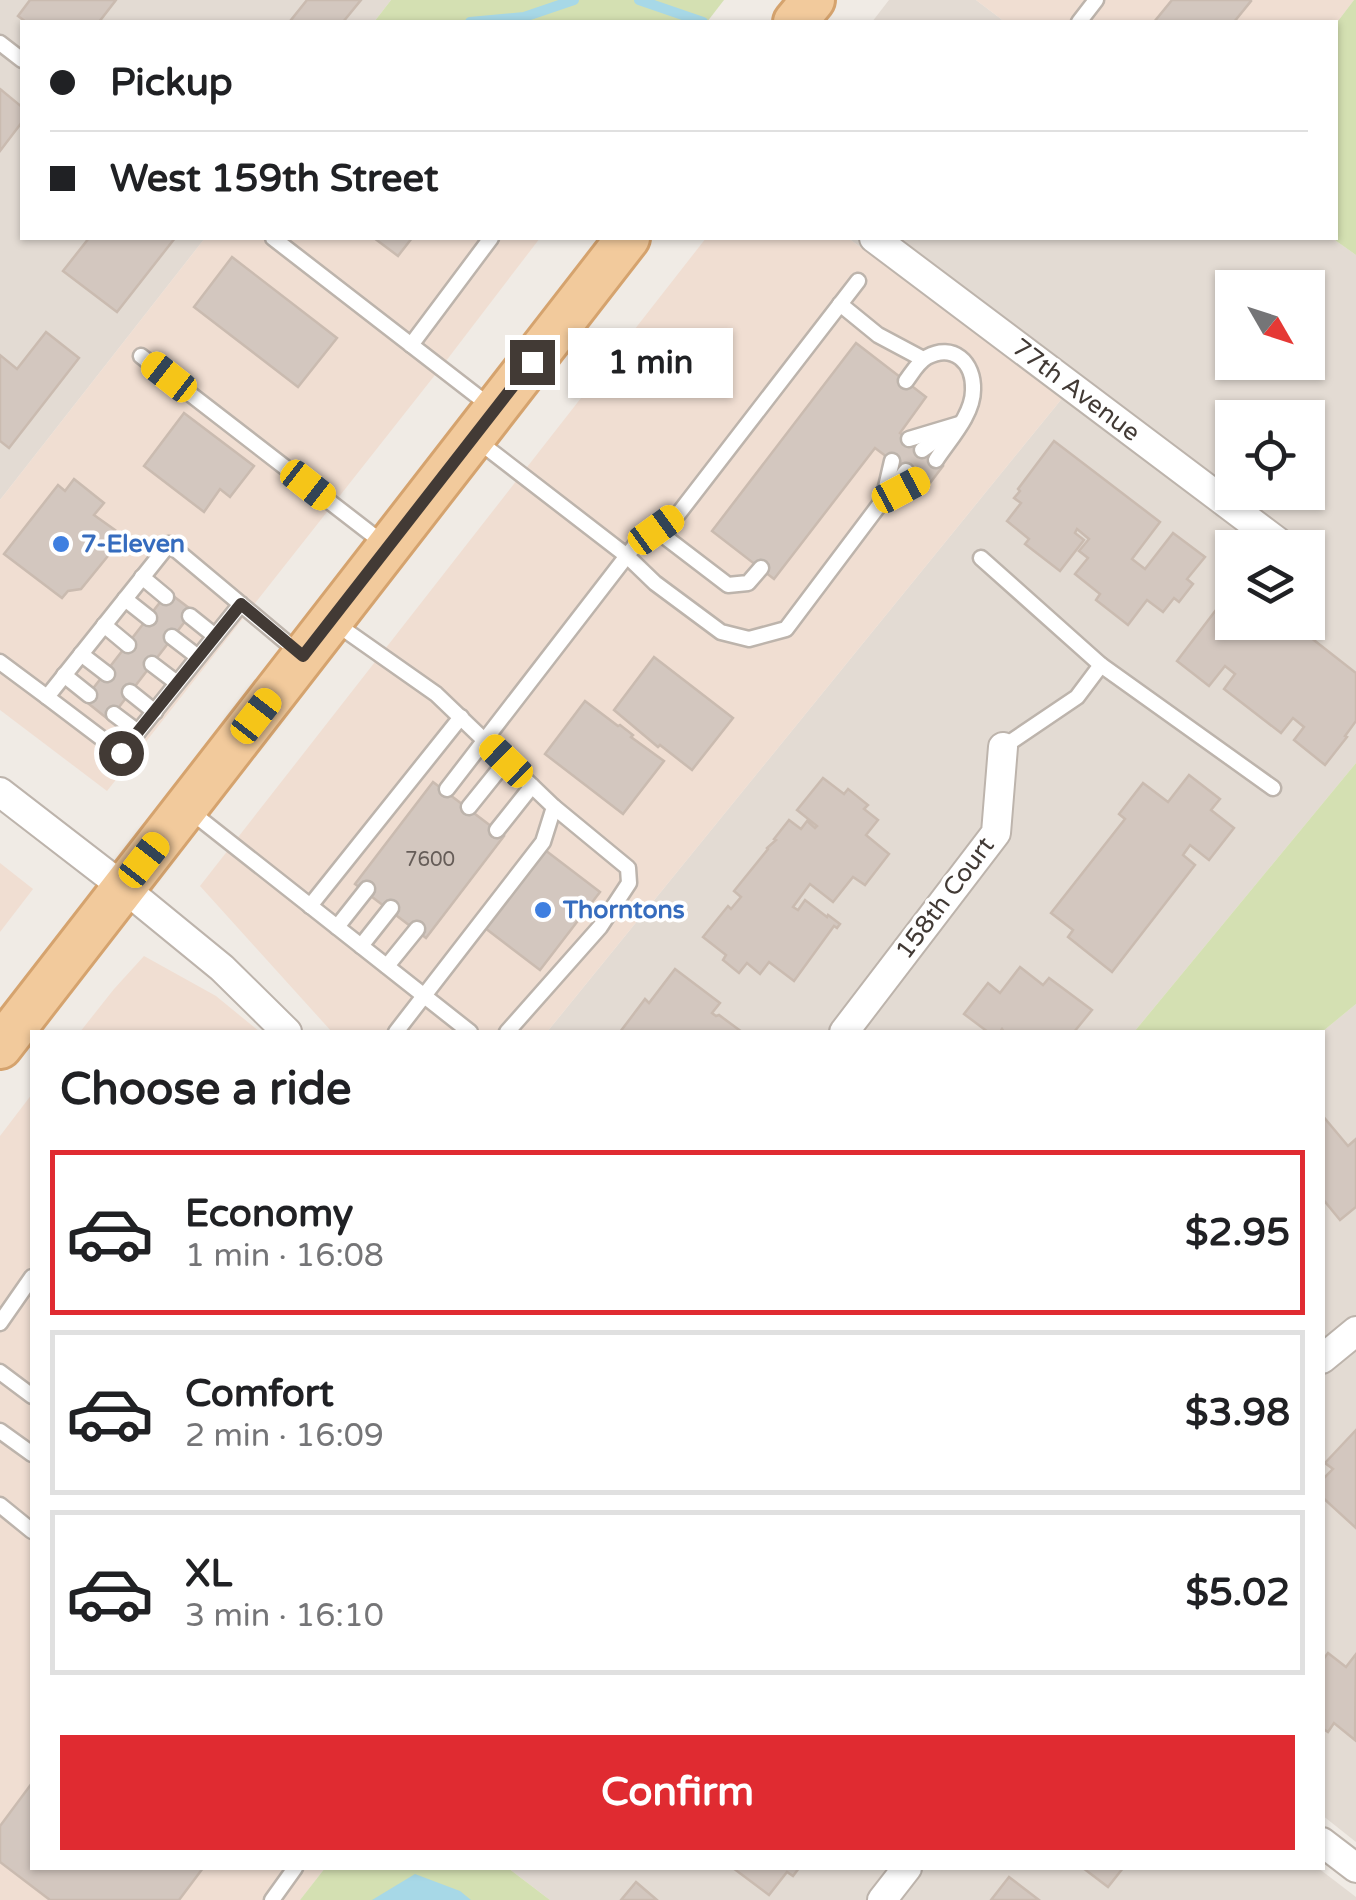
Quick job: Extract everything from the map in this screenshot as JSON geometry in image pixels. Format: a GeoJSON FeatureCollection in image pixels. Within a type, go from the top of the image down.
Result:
{"type":"FeatureCollection","features":[{"type":"Feature","properties":{"kind":"main road"},"geometry":{"type":"LineString","coordinates":[[797,20],[812,0]]}},
{"type":"Feature","properties":{"kind":"main road"},"geometry":{"type":"LineString","coordinates":[[0,1047],[626,240]]}},
{"type":"Feature","properties":{"kind":"street","name":"77th Avenue"},"geometry":{"type":"LineString","coordinates":[[877,240],[1262,530]]}},
{"type":"Feature","properties":{"kind":"street","name":"158th Court"},"geometry":{"type":"LineString","coordinates":[[846,1030],[996,833],[1003,747]]}},
{"type":"Feature","properties":{"kind":"street"},"geometry":{"type":"LineString","coordinates":[[0,792],[222,968],[285,1030]]}},
{"type":"Feature","properties":{"kind":"street"},"geometry":{"type":"LineString","coordinates":[[1325,1356],[1356,1330]]}},
{"type":"Feature","properties":{"kind":"street"},"geometry":{"type":"LineString","coordinates":[[1325,1844],[1356,1868]]}},
{"type":"Feature","properties":{"kind":"street"},"geometry":{"type":"LineString","coordinates":[[882,1900],[905,1870]]}},
{"type":"Feature","properties":{"kind":"lane"},"geometry":{"type":"LineString","coordinates":[[1080,20],[1096,0]]}},
{"type":"Feature","properties":{"kind":"lane"},"geometry":{"type":"LineString","coordinates":[[0,42],[20,58]]}},
{"type":"Feature","properties":{"kind":"lane"},"geometry":{"type":"LineString","coordinates":[[276,240],[411,345],[484,424],[655,583],[721,632],[749,639],[786,630],[906,471]]}},
{"type":"Feature","properties":{"kind":"lane"},"geometry":{"type":"LineString","coordinates":[[411,345],[489,240]]}},
{"type":"Feature","properties":{"kind":"lane"},"geometry":{"type":"LineString","coordinates":[[446,789],[636,544],[679,513],[858,281]]}},
{"type":"Feature","properties":{"kind":"lane"},"geometry":{"type":"LineString","coordinates":[[840,304],[878,335],[923,359]]}},
{"type":"Feature","properties":{"kind":"lane"},"geometry":{"type":"LineString","coordinates":[[906,381],[923,359],[944,351],[958,354],[969,366],[974,390],[968,412],[936,460]]}},
{"type":"Feature","properties":{"kind":"lane"},"geometry":{"type":"LineString","coordinates":[[141,356],[388,546]]}},
{"type":"Feature","properties":{"kind":"lane"},"geometry":{"type":"LineString","coordinates":[[908,440],[960,424]]}},
{"type":"Feature","properties":{"kind":"lane"},"geometry":{"type":"LineString","coordinates":[[922,450],[960,424]]}},
{"type":"Feature","properties":{"kind":"lane"},"geometry":{"type":"LineString","coordinates":[[884,500],[892,460]]}},
{"type":"Feature","properties":{"kind":"lane"},"geometry":{"type":"LineString","coordinates":[[884,500],[919,481]]}},
{"type":"Feature","properties":{"kind":"lane"},"geometry":{"type":"LineString","coordinates":[[656,530],[728,584],[748,583],[761,568]]}},
{"type":"Feature","properties":{"kind":"lane"},"geometry":{"type":"LineString","coordinates":[[47,696],[169,544],[303,656]]}},
{"type":"Feature","properties":{"kind":"lane"},"geometry":{"type":"LineString","coordinates":[[981,558],[1101,665],[1272,788]]}},
{"type":"Feature","properties":{"kind":"lane"},"geometry":{"type":"LineString","coordinates":[[142,577],[166,596]]}},
{"type":"Feature","properties":{"kind":"lane"},"geometry":{"type":"LineString","coordinates":[[125,599],[149,618]]}},
{"type":"Feature","properties":{"kind":"lane"},"geometry":{"type":"LineString","coordinates":[[0,662],[121,753],[241,604]]}},
{"type":"Feature","properties":{"kind":"lane"},"geometry":{"type":"LineString","coordinates":[[190,616],[215,636]]}},
{"type":"Feature","properties":{"kind":"lane"},"geometry":{"type":"LineString","coordinates":[[331,620],[436,694],[554,807],[628,868],[629,883],[600,927],[510,1030]]}},
{"type":"Feature","properties":{"kind":"lane"},"geometry":{"type":"LineString","coordinates":[[104,625],[128,645]]}},
{"type":"Feature","properties":{"kind":"lane"},"geometry":{"type":"LineString","coordinates":[[172,636],[198,657]]}},
{"type":"Feature","properties":{"kind":"lane"},"geometry":{"type":"LineString","coordinates":[[81,654],[107,674]]}},
{"type":"Feature","properties":{"kind":"lane"},"geometry":{"type":"LineString","coordinates":[[152,664],[177,684]]}},
{"type":"Feature","properties":{"kind":"lane"},"geometry":{"type":"LineString","coordinates":[[1003,747],[1077,697],[1101,665]]}},
{"type":"Feature","properties":{"kind":"lane"},"geometry":{"type":"LineString","coordinates":[[64,675],[90,695]]}},
{"type":"Feature","properties":{"kind":"lane"},"geometry":{"type":"LineString","coordinates":[[130,692],[154,712]]}},
{"type":"Feature","properties":{"kind":"lane"},"geometry":{"type":"LineString","coordinates":[[114,714],[138,732]]}},
{"type":"Feature","properties":{"kind":"lane"},"geometry":{"type":"LineString","coordinates":[[310,906],[461,717]]}},
{"type":"Feature","properties":{"kind":"lane"},"geometry":{"type":"LineString","coordinates":[[469,807],[506,761]]}},
{"type":"Feature","properties":{"kind":"lane"},"geometry":{"type":"LineString","coordinates":[[497,830],[532,786]]}},
{"type":"Feature","properties":{"kind":"lane"},"geometry":{"type":"LineString","coordinates":[[185,807],[468,1030]]}},
{"type":"Feature","properties":{"kind":"lane"},"geometry":{"type":"LineString","coordinates":[[398,1030],[543,842],[554,807]]}},
{"type":"Feature","properties":{"kind":"lane"},"geometry":{"type":"LineString","coordinates":[[336,927],[367,889]]}},
{"type":"Feature","properties":{"kind":"lane"},"geometry":{"type":"LineString","coordinates":[[361,946],[391,908]]}},
{"type":"Feature","properties":{"kind":"lane"},"geometry":{"type":"LineString","coordinates":[[387,966],[418,929]]}},
{"type":"Feature","properties":{"kind":"lane"},"geometry":{"type":"LineString","coordinates":[[0,1323],[30,1280]]}},
{"type":"Feature","properties":{"kind":"lane"},"geometry":{"type":"LineString","coordinates":[[0,1372],[30,1394]]}},
{"type":"Feature","properties":{"kind":"lane"},"geometry":{"type":"LineString","coordinates":[[0,1432],[30,1453]]}},
{"type":"Feature","properties":{"kind":"lane"},"geometry":{"type":"LineString","coordinates":[[0,1505],[30,1529]]}},
{"type":"Feature","properties":{"kind":"lane"},"geometry":{"type":"LineString","coordinates":[[272,1900],[294,1870]]}},
{"type":"Feature","properties":{"kind":"shaded area"},"geometry":{"type":"Polygon","coordinates":[[[0,0],[391,0],[376,20],[20,20],[20,240],[203,240],[0,500],[0,0]]]}},
{"type":"Feature","properties":{"kind":"shaded area"},"geometry":{"type":"Polygon","coordinates":[[[889,0],[976,0],[1002,20],[874,20],[889,0]]]}},
{"type":"Feature","properties":{"kind":"shaded area"},"geometry":{"type":"Polygon","coordinates":[[[976,0],[1354,0],[1338,21],[1002,20],[976,0]]]}},
{"type":"Feature","properties":{"kind":"shaded area"},"geometry":{"type":"Polygon","coordinates":[[[203,240],[538,240],[107,791],[0,710],[0,500],[203,240]]]}},
{"type":"Feature","properties":{"kind":"shaded area"},"geometry":{"type":"Polygon","coordinates":[[[704,240],[851,240],[1064,396],[549,1030],[330,1030],[200,886],[704,240]]]}},
{"type":"Feature","properties":{"kind":"shaded area"},"geometry":{"type":"Polygon","coordinates":[[[851,240],[1335,240],[1356,255],[1356,763],[1136,1030],[549,1030],[1064,396],[851,240]]]}},
{"type":"Feature","properties":{"kind":"shaded area"},"geometry":{"type":"Polygon","coordinates":[[[0,863],[33,889],[0,932],[0,863]]]}},
{"type":"Feature","properties":{"kind":"shaded area"},"geometry":{"type":"Polygon","coordinates":[[[144,956],[216,996],[258,1030],[82,1030],[144,956]]]}},
{"type":"Feature","properties":{"kind":"shaded area"},"geometry":{"type":"Polygon","coordinates":[[[1356,1004],[1356,1842],[1325,1817],[1324,1030],[1356,1004]]]}},
{"type":"Feature","properties":{"kind":"shaded area"},"geometry":{"type":"Polygon","coordinates":[[[30,1097],[30,1870],[323,1870],[300,1900],[0,1900],[0,1136],[30,1097]]]}},
{"type":"Feature","properties":{"kind":"shaded area"},"geometry":{"type":"Polygon","coordinates":[[[511,1870],[1321,1870],[1356,1897],[1356,1900],[550,1900],[511,1870]]]}},
{"type":"Feature","properties":{"kind":"green space"},"geometry":{"type":"Polygon","coordinates":[[[391,0],[724,0],[709,20],[376,20],[391,0]]]}},
{"type":"Feature","properties":{"kind":"green space"},"geometry":{"type":"Polygon","coordinates":[[[1356,0],[1356,255],[1335,240],[1338,240],[1338,21],[1356,0]]]}},
{"type":"Feature","properties":{"kind":"green space"},"geometry":{"type":"Polygon","coordinates":[[[1356,763],[1356,1004],[1324,1030],[1136,1030],[1356,763]]]}},
{"type":"Feature","properties":{"kind":"green space"},"geometry":{"type":"Polygon","coordinates":[[[323,1870],[511,1870],[550,1900],[300,1900],[323,1870]]]}},
{"type":"Feature","properties":{"kind":"water"},"geometry":{"type":"Polygon","coordinates":[[[415,1874],[460,1891],[471,1900],[372,1900],[415,1874]]]}},
{"type":"Feature","properties":{"kind":"building"},"geometry":{"type":"Polygon","coordinates":[[[30,0],[116,0],[101,20],[23,20],[18,16],[30,0]]]}},
{"type":"Feature","properties":{"kind":"building"},"geometry":{"type":"Polygon","coordinates":[[[307,0],[361,0],[345,20],[291,20],[307,0]]]}},
{"type":"Feature","properties":{"kind":"building"},"geometry":{"type":"Polygon","coordinates":[[[1172,0],[1251,1],[1236,20],[1156,20],[1172,0]]]}},
{"type":"Feature","properties":{"kind":"building"},"geometry":{"type":"Polygon","coordinates":[[[0,89],[20,105],[20,125],[0,151],[0,89]]]}},
{"type":"Feature","properties":{"kind":"building"},"geometry":{"type":"Polygon","coordinates":[[[87,240],[173,240],[117,312],[63,271],[87,240]]]}},
{"type":"Feature","properties":{"kind":"building"},"geometry":{"type":"Polygon","coordinates":[[[377,240],[410,240],[398,256],[377,240]]]}},
{"type":"Feature","properties":{"kind":"building"},"geometry":{"type":"Polygon","coordinates":[[[232,257],[337,338],[298,387],[194,307],[232,257]]]}},
{"type":"Feature","properties":{"kind":"building"},"geometry":{"type":"Polygon","coordinates":[[[46,332],[79,358],[9,448],[0,441],[0,355],[17,369],[46,332]]]}},
{"type":"Feature","properties":{"kind":"building"},"geometry":{"type":"Polygon","coordinates":[[[856,343],[926,397],[900,433],[943,466],[927,487],[875,448],[774,579],[712,531],[856,343]]]}},
{"type":"Feature","properties":{"kind":"building"},"geometry":{"type":"Polygon","coordinates":[[[184,413],[254,466],[230,497],[220,489],[204,512],[144,466],[184,413]]]}},
{"type":"Feature","properties":{"kind":"building"},"geometry":{"type":"Polygon","coordinates":[[[1054,441],[1160,522],[1132,559],[1145,569],[1173,533],[1205,557],[1187,579],[1193,584],[1179,602],[1174,598],[1163,612],[1147,600],[1128,625],[1096,600],[1100,594],[1075,574],[1088,558],[1079,551],[1089,539],[1077,529],[1075,533],[1084,540],[1060,571],[1025,544],[1029,539],[1007,521],[1021,503],[1014,498],[1018,489],[1054,441]]]}},
{"type":"Feature","properties":{"kind":"building","name":"7-Eleven"},"geometry":{"type":"Polygon","coordinates":[[[74,479],[104,503],[94,515],[115,530],[109,537],[112,551],[81,589],[68,591],[62,598],[4,554],[58,485],[65,491],[74,479]]]}},
{"type":"Feature","properties":{"kind":"building"},"geometry":{"type":"Polygon","coordinates":[[[168,592],[193,611],[109,720],[84,700],[168,592]]]}},
{"type":"Feature","properties":{"kind":"building"},"geometry":{"type":"Polygon","coordinates":[[[1215,611],[1215,640],[1314,640],[1356,673],[1356,721],[1325,765],[1294,740],[1304,727],[1293,718],[1281,733],[1224,689],[1235,674],[1225,666],[1209,686],[1177,661],[1215,611]]]}},
{"type":"Feature","properties":{"kind":"building"},"geometry":{"type":"Polygon","coordinates":[[[654,657],[733,718],[692,770],[614,710],[654,657]]]}},
{"type":"Feature","properties":{"kind":"building"},"geometry":{"type":"Polygon","coordinates":[[[585,701],[664,761],[623,814],[545,754],[585,701]]]}},
{"type":"Feature","properties":{"kind":"building"},"geometry":{"type":"Polygon","coordinates":[[[1189,775],[1220,799],[1211,810],[1234,828],[1209,860],[1190,845],[1183,855],[1195,865],[1112,972],[1068,937],[1073,930],[1051,913],[1125,819],[1119,814],[1143,783],[1168,802],[1189,775]]]}},
{"type":"Feature","properties":{"kind":"building"},"geometry":{"type":"Polygon","coordinates":[[[823,778],[844,794],[848,789],[868,805],[864,809],[878,820],[866,835],[889,854],[865,885],[853,877],[833,902],[810,884],[793,907],[798,910],[805,900],[840,924],[834,926],[794,981],[769,962],[760,974],[747,963],[739,973],[723,960],[726,955],[703,937],[728,906],[731,909],[741,897],[734,891],[789,820],[801,829],[807,821],[817,826],[797,810],[823,778]]]}},
{"type":"Feature","properties":{"kind":"building"},"geometry":{"type":"Polygon","coordinates":[[[433,782],[504,836],[426,938],[355,884],[433,782]]]}},
{"type":"Feature","properties":{"kind":"building","name":"Thorntons"},"geometry":{"type":"Polygon","coordinates":[[[545,850],[600,892],[540,970],[485,928],[545,850]]]}},
{"type":"Feature","properties":{"kind":"building"},"geometry":{"type":"Polygon","coordinates":[[[1020,967],[1043,985],[1049,978],[1092,1010],[1076,1030],[985,1030],[964,1014],[988,983],[1000,993],[1020,967]]]}},
{"type":"Feature","properties":{"kind":"building"},"geometry":{"type":"Polygon","coordinates":[[[675,969],[720,1003],[712,1013],[739,1030],[622,1030],[645,999],[649,1003],[675,969]]]}},
{"type":"Feature","properties":{"kind":"building"},"geometry":{"type":"Polygon","coordinates":[[[1325,1119],[1348,1146],[1356,1139],[1356,1207],[1340,1220],[1325,1202],[1325,1119]]]}},
{"type":"Feature","properties":{"kind":"building"},"geometry":{"type":"Polygon","coordinates":[[[1356,1430],[1356,1528],[1325,1500],[1325,1477],[1333,1469],[1325,1463],[1356,1430]]]}},
{"type":"Feature","properties":{"kind":"building"},"geometry":{"type":"Polygon","coordinates":[[[1328,1653],[1346,1667],[1356,1654],[1355,1740],[1334,1723],[1328,1732],[1325,1730],[1328,1653]]]}},
{"type":"Feature","properties":{"kind":"building"},"geometry":{"type":"Polygon","coordinates":[[[30,1786],[30,1870],[202,1870],[179,1900],[50,1900],[0,1862],[0,1826],[30,1786]]]}},
{"type":"Feature","properties":{"kind":"building"},"geometry":{"type":"Polygon","coordinates":[[[736,1870],[798,1870],[793,1876],[787,1872],[769,1895],[736,1870]]]}},
{"type":"Feature","properties":{"kind":"building"},"geometry":{"type":"Polygon","coordinates":[[[1086,1870],[1121,1870],[1108,1887],[1086,1870]]]}},
{"type":"Feature","properties":{"kind":"building"},"geometry":{"type":"Polygon","coordinates":[[[1009,1877],[1039,1900],[991,1900],[1009,1877]]]}},
{"type":"Feature","properties":{"kind":"building"},"geometry":{"type":"Polygon","coordinates":[[[636,1882],[657,1900],[621,1900],[636,1882]]]}},
{"type":"Feature","properties":{"kind":"waterway"},"geometry":{"type":"LineString","coordinates":[[492,20],[524,17],[574,0]]}},
{"type":"Feature","properties":{"kind":"waterway"},"geometry":{"type":"LineString","coordinates":[[639,0],[697,20]]}},
{"type":"Feature","properties":{"kind":"place","name":"7-Eleven"},"geometry":{"type":"Point","coordinates":[61,544]}},
{"type":"Feature","properties":{"kind":"place","name":"Thorntons"},"geometry":{"type":"Point","coordinates":[543,910]}},
{"type":"Feature","properties":{"kind":"route"},"geometry":{"type":"LineString","coordinates":[[121,753],[241,604],[303,656],[532,362]]}}]}
